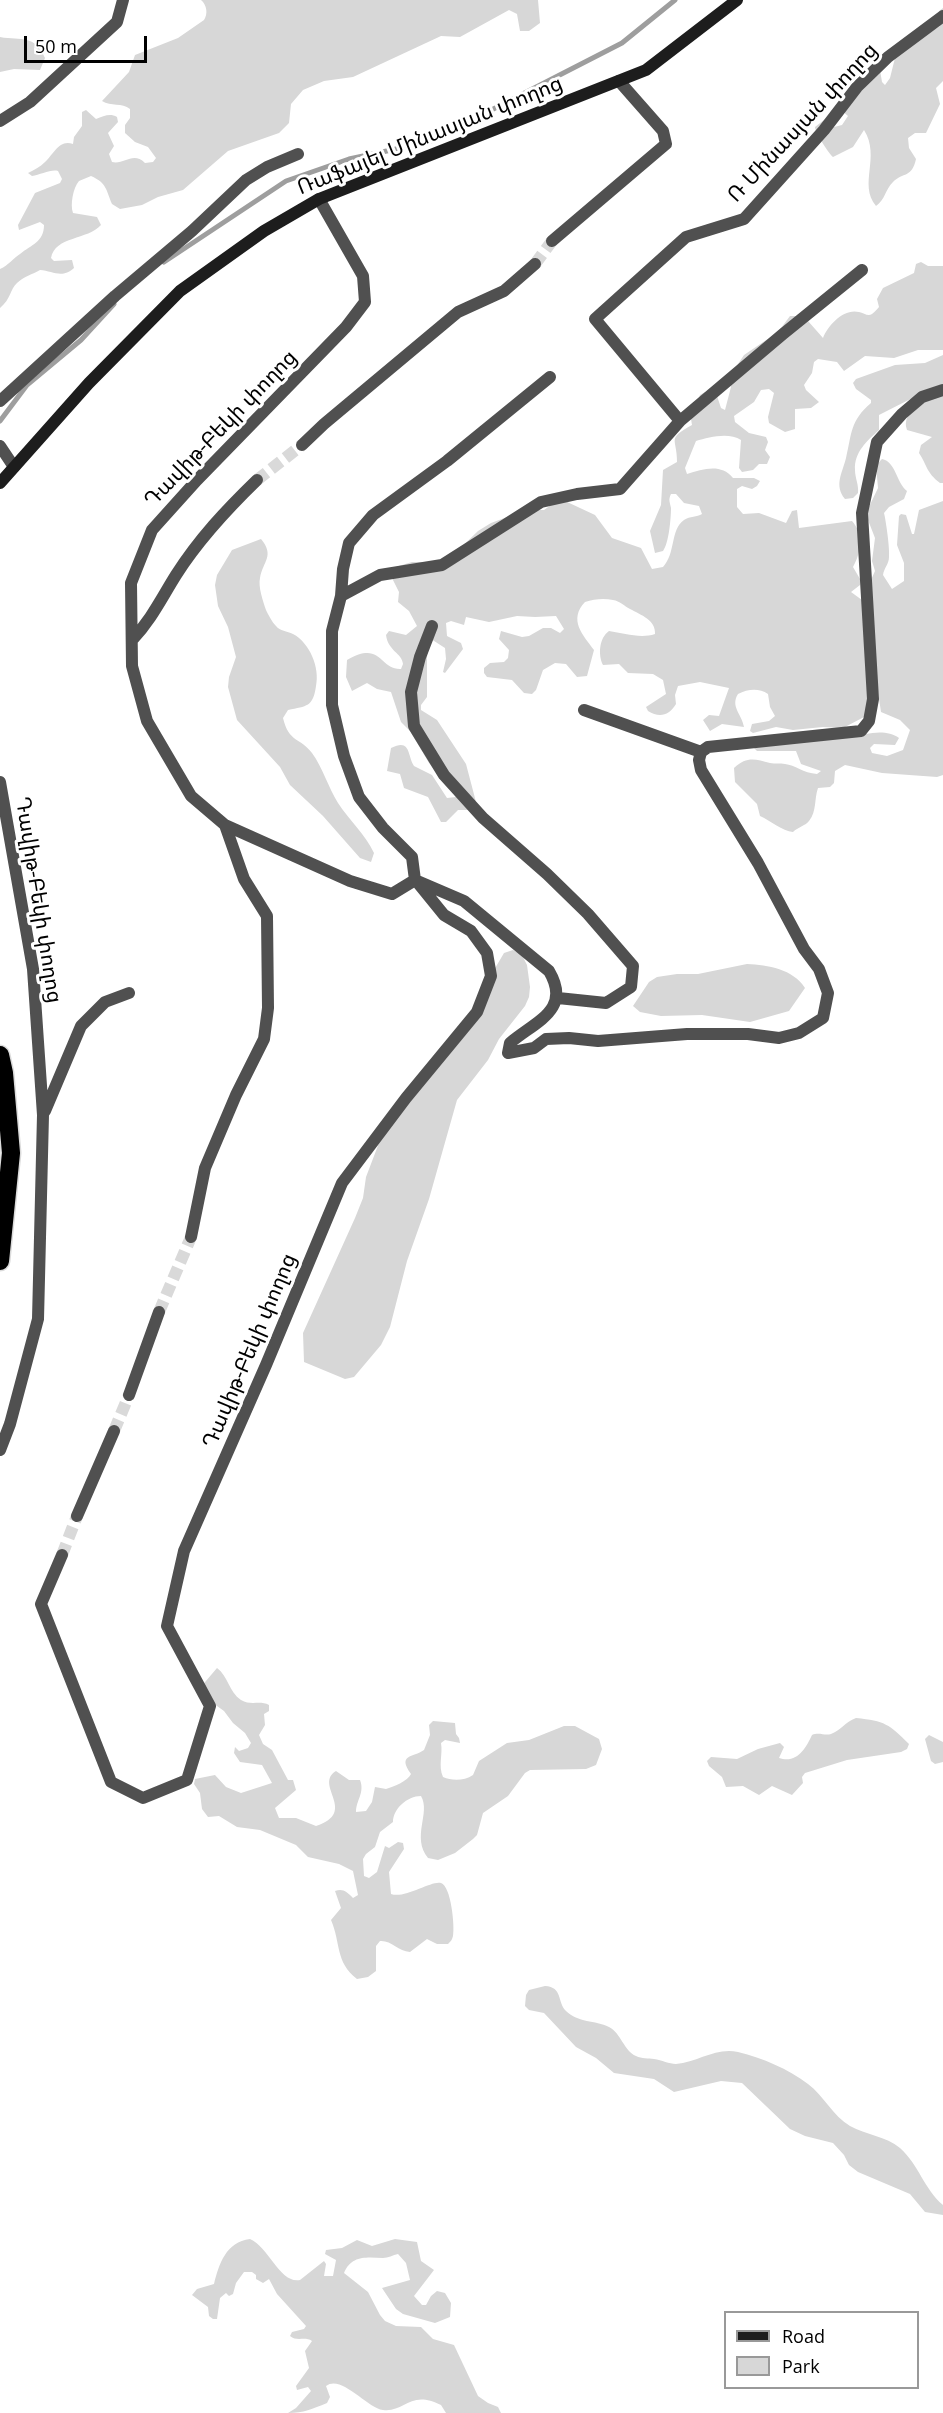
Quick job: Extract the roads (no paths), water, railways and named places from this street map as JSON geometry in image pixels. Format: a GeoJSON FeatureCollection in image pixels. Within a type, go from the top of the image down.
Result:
{"type":"FeatureCollection","features":[{"type":"Feature","properties":{"kind":"highway"},"geometry":{"type":"LineString","coordinates":[[0,1055],[4,1073],[11,1153],[0,1261]]}},
{"type":"Feature","properties":{"kind":"street"},"geometry":{"type":"LineString","coordinates":[[0,121],[30,102],[117,22],[123,0]]}},
{"type":"Feature","properties":{"kind":"street","name":"Ռաֆայել Մինասյան փողոց"},"geometry":{"type":"LineString","coordinates":[[0,483],[89,383],[180,291],[264,231],[319,199],[646,70],[737,0]]}},
{"type":"Feature","properties":{"kind":"street","name":"Ռ Մինասյան փողոց"},"geometry":{"type":"LineString","coordinates":[[680,421],[595,319],[686,237],[744,219],[824,130],[857,87],[888,57],[943,16]]}},
{"type":"Feature","properties":{"kind":"street"},"geometry":{"type":"LineString","coordinates":[[552,241],[666,144],[663,131],[619,81]]}},
{"type":"Feature","properties":{"kind":"street"},"geometry":{"type":"LineString","coordinates":[[0,401],[115,296],[192,231],[246,180],[267,166],[298,154]]}},
{"type":"Feature","properties":{"kind":"street","name":"Դավիթ-Բեկի փողոց"},"geometry":{"type":"LineString","coordinates":[[62,1555],[41,1604],[111,1782],[143,1798],[187,1780],[210,1706],[167,1626],[184,1551],[266,1365],[342,1183],[406,1098],[477,1012],[491,976],[487,953],[471,931],[444,915],[415,880],[393,894],[350,881],[225,825],[191,796],[147,721],[132,666],[131,583],[152,530],[197,480],[346,327],[365,302],[363,276],[319,199]]}},
{"type":"Feature","properties":{"kind":"street"},"geometry":{"type":"LineString","coordinates":[[302,446],[324,424],[458,312],[504,291],[535,264]]}},
{"type":"Feature","properties":{"kind":"street"},"geometry":{"type":"LineString","coordinates":[[341,596],[380,575],[442,565],[541,502],[577,494],[620,489],[680,421],[862,270]]}},
{"type":"Feature","properties":{"kind":"street"},"geometry":{"type":"LineString","coordinates":[[550,377],[447,461],[373,515],[349,543],[343,569],[341,596],[332,631],[332,705],[344,756],[359,797],[383,828],[412,857],[415,880],[464,901],[549,971],[556,983],[558,998],[547,1016],[510,1043],[508,1053],[534,1048],[546,1040],[569,1038],[598,1041],[687,1034],[748,1034],[779,1038],[799,1033],[823,1018],[828,993],[819,969],[804,949],[758,863],[702,770],[699,760],[701,752],[708,747],[861,731],[869,722],[873,699],[862,513],[877,442],[902,414],[922,397],[943,390]]}},
{"type":"Feature","properties":{"kind":"street"},"geometry":{"type":"LineString","coordinates":[[0,446],[14,467]]}},
{"type":"Feature","properties":{"kind":"street"},"geometry":{"type":"LineString","coordinates":[[132,640],[148,624],[176,574],[214,521],[257,480]]}},
{"type":"Feature","properties":{"kind":"street"},"geometry":{"type":"LineString","coordinates":[[432,626],[420,657],[411,692],[414,726],[444,775],[483,818],[547,874],[588,914],[633,966],[630,987],[606,1003],[558,998]]}},
{"type":"Feature","properties":{"kind":"street"},"geometry":{"type":"LineString","coordinates":[[584,710],[701,752]]}},
{"type":"Feature","properties":{"kind":"street","name":"Դավիթ-Բեկի փողոց"},"geometry":{"type":"LineString","coordinates":[[0,782],[33,969],[43,1115],[38,1319],[10,1424],[0,1450]]}},
{"type":"Feature","properties":{"kind":"street"},"geometry":{"type":"LineString","coordinates":[[191,1237],[205,1168],[236,1095],[264,1039],[268,1008],[267,916],[244,879],[225,825]]}},
{"type":"Feature","properties":{"kind":"street"},"geometry":{"type":"LineString","coordinates":[[43,1115],[81,1026],[105,1002],[129,993]]}},
{"type":"Feature","properties":{"kind":"street"},"geometry":{"type":"LineString","coordinates":[[129,1395],[159,1312]]}},
{"type":"Feature","properties":{"kind":"street"},"geometry":{"type":"LineString","coordinates":[[77,1516],[114,1431]]}},
{"type":"Feature","properties":{"kind":"waterway"},"geometry":{"type":"LineString","coordinates":[[164,262],[286,181],[349,159],[429,142],[622,43],[675,0]]}},
{"type":"Feature","properties":{"kind":"waterway"},"geometry":{"type":"LineString","coordinates":[[0,421],[27,385],[81,340],[114,304]]}},
{"type":"Feature","properties":{"kind":"tunnel"},"geometry":{"type":"LineString","coordinates":[[535,264],[552,241]]}},
{"type":"Feature","properties":{"kind":"tunnel"},"geometry":{"type":"LineString","coordinates":[[257,480],[302,445]]}},
{"type":"Feature","properties":{"kind":"tunnel"},"geometry":{"type":"LineString","coordinates":[[159,1312],[191,1237]]}},
{"type":"Feature","properties":{"kind":"tunnel"},"geometry":{"type":"LineString","coordinates":[[114,1431],[129,1395]]}},
{"type":"Feature","properties":{"kind":"tunnel"},"geometry":{"type":"LineString","coordinates":[[62,1555],[77,1516]]}}]}
